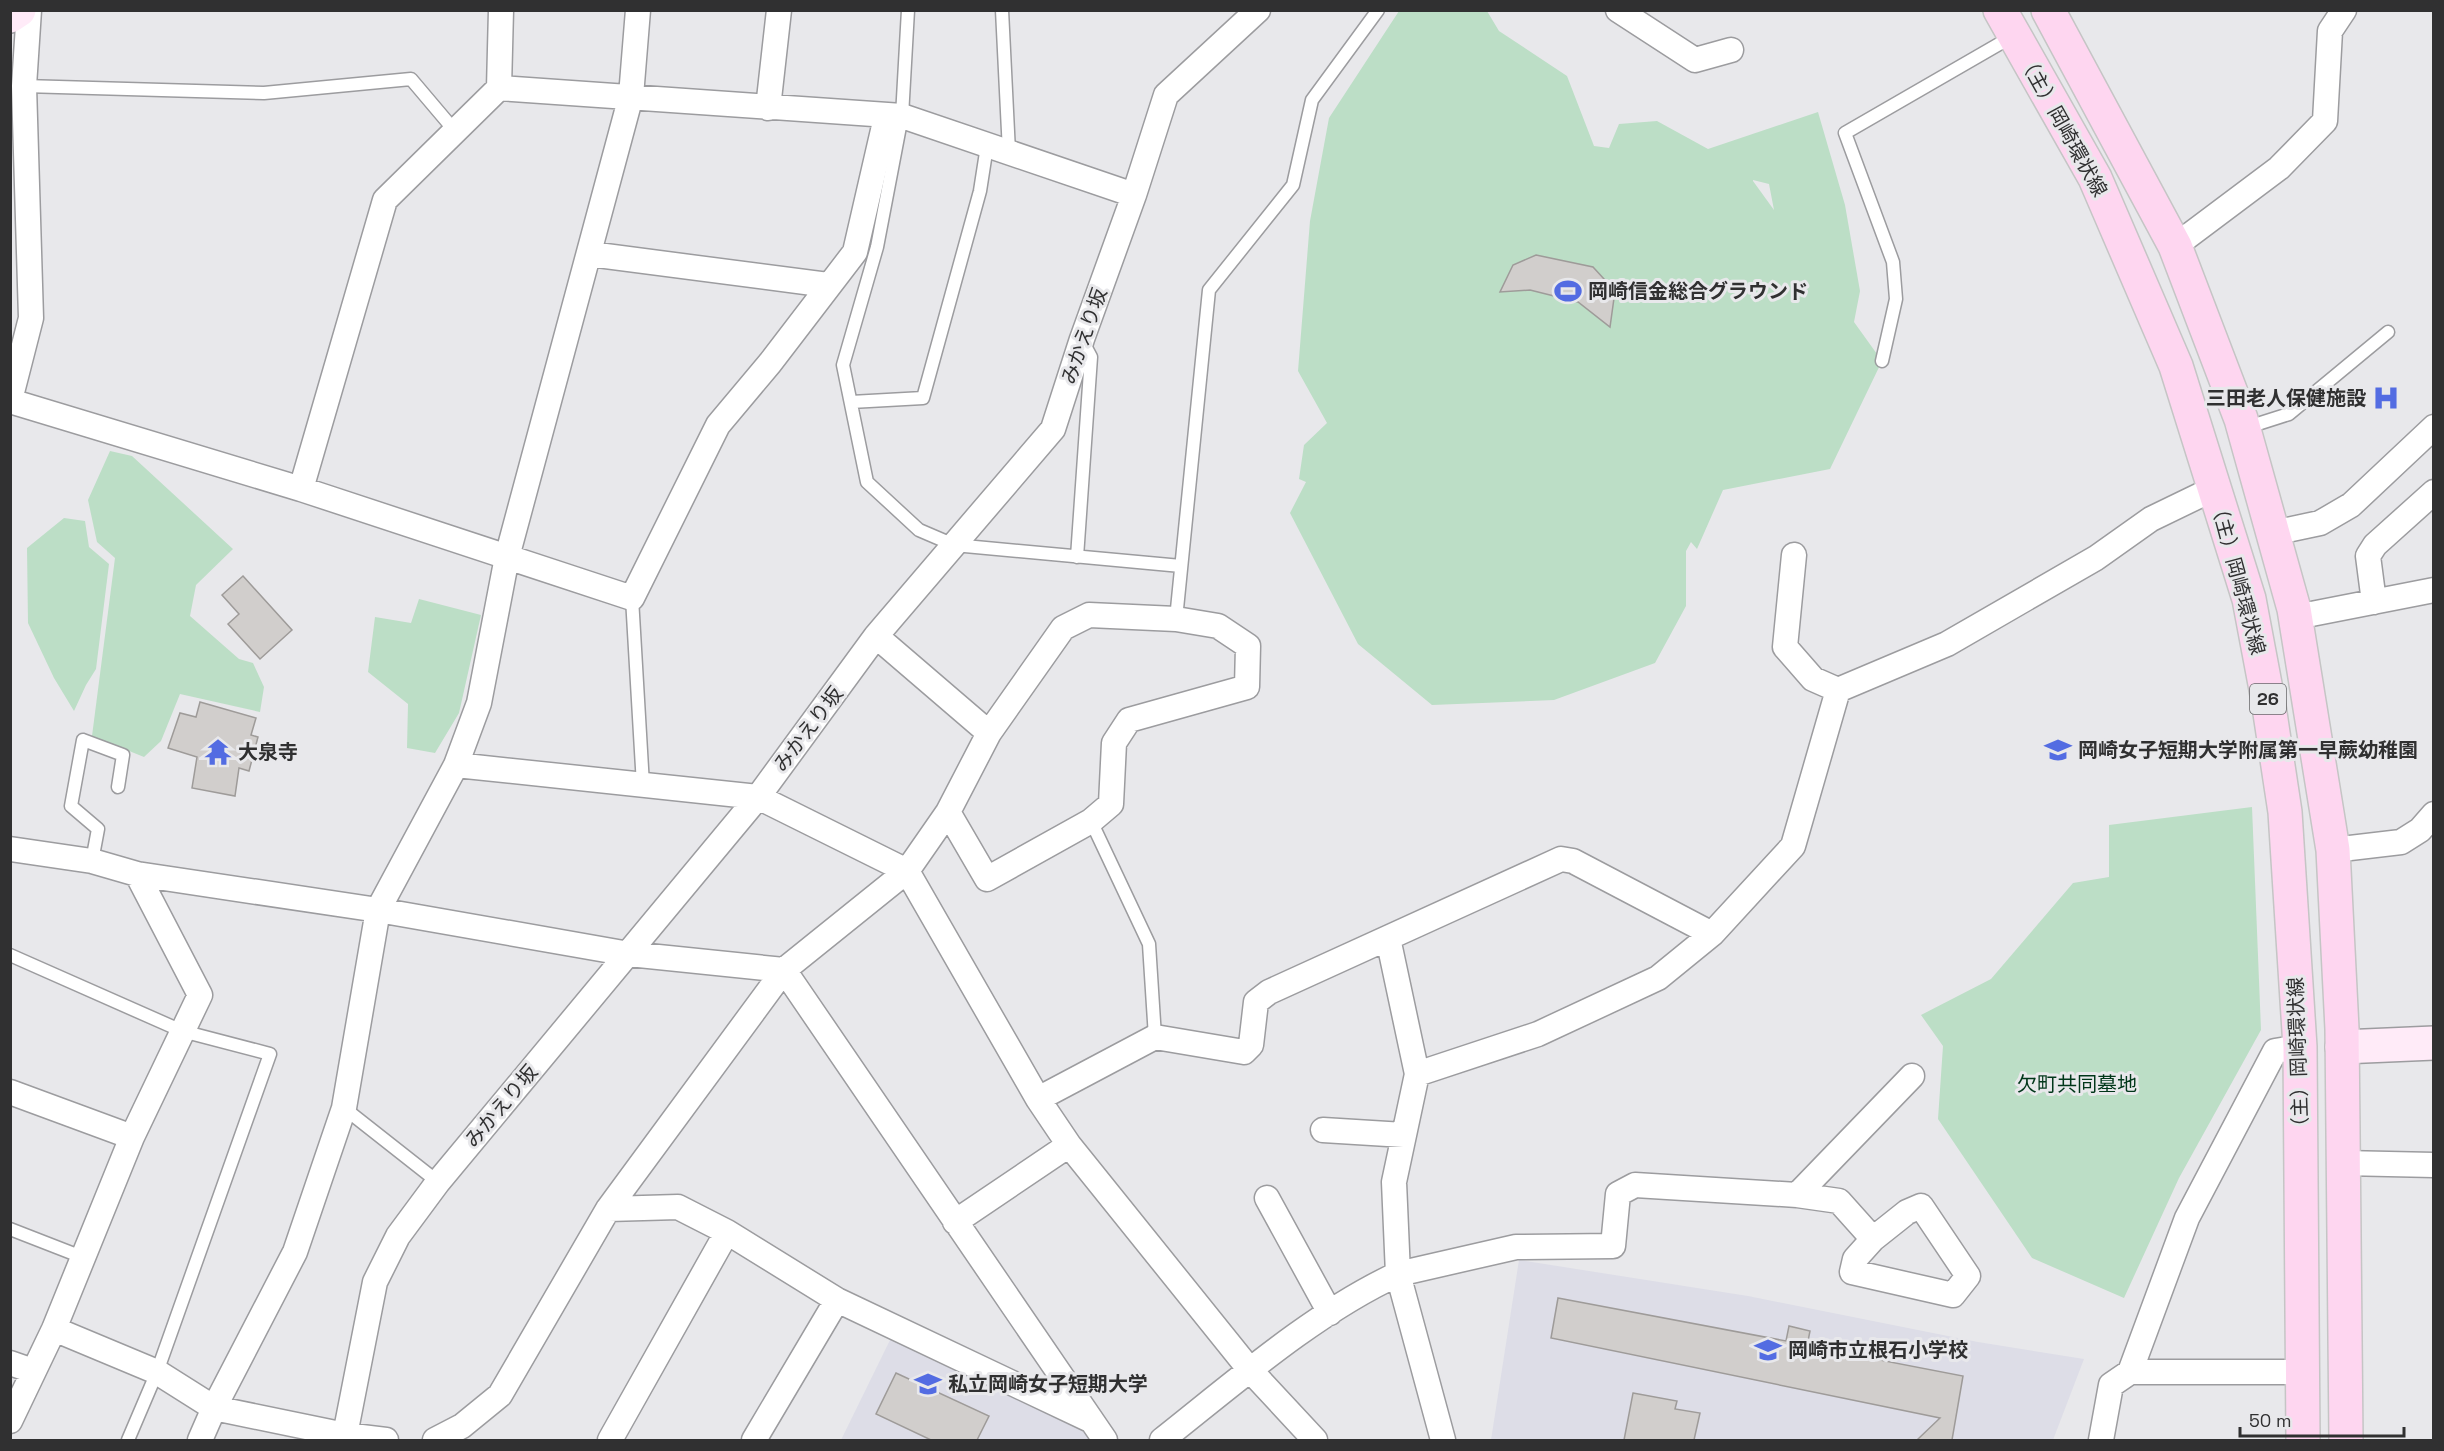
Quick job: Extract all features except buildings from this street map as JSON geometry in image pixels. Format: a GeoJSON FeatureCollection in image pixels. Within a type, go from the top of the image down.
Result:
{"type":"FeatureCollection","features":[{"type":"Feature","properties":{"kind":"main road","name":"（主）岡崎環状線"},"geometry":{"type":"LineString","coordinates":[[2048,10],[2175,246],[2244,428],[2296,617],[2333,850],[2342,1047],[2346,1440]]}},
{"type":"Feature","properties":{"kind":"main road","name":"（主）岡崎環状線"},"geometry":{"type":"LineString","coordinates":[[2007,23],[2095,178],[2176,366],[2249,599],[2268,700],[2284,812],[2300,1047],[2303,1440]]}},
{"type":"Feature","properties":{"kind":"street"},"geometry":{"type":"LineString","coordinates":[[10,16],[19,10]]}},
{"type":"Feature","properties":{"kind":"street"},"geometry":{"type":"LineString","coordinates":[[29,10],[24,86],[31,318],[10,400],[301,489],[632,598],[718,425],[770,363],[855,252],[884,126],[902,116]]}},
{"type":"Feature","properties":{"kind":"street"},"geometry":{"type":"LineString","coordinates":[[301,489],[385,200],[499,88],[501,10]]}},
{"type":"Feature","properties":{"kind":"street"},"geometry":{"type":"LineString","coordinates":[[200,1440],[214,1408],[295,1252],[344,1108],[378,910],[456,765],[479,703],[507,557],[632,96],[638,10]]}},
{"type":"Feature","properties":{"kind":"street"},"geometry":{"type":"LineString","coordinates":[[768,108],[779,10]]}},
{"type":"Feature","properties":{"kind":"street","name":"みかえり坂"},"geometry":{"type":"LineString","coordinates":[[345,1438],[375,1282],[398,1236],[438,1182],[758,797],[876,636],[1053,429],[1166,95],[1258,10]]}},
{"type":"Feature","properties":{"kind":"street"},"geometry":{"type":"LineString","coordinates":[[1618,10],[1695,60],[1731,51]]}},
{"type":"Feature","properties":{"kind":"street"},"geometry":{"type":"LineString","coordinates":[[2175,246],[2279,168],[2325,121],[2330,30],[2344,10]]}},
{"type":"Feature","properties":{"kind":"street"},"geometry":{"type":"LineString","coordinates":[[499,88],[902,116],[1134,195]]}},
{"type":"Feature","properties":{"kind":"street"},"geometry":{"type":"LineString","coordinates":[[590,254],[828,285]]}},
{"type":"Feature","properties":{"kind":"street"},"geometry":{"type":"LineString","coordinates":[[2273,533],[2320,523],[2351,505],[2433,427]]}},
{"type":"Feature","properties":{"kind":"street"},"geometry":{"type":"LineString","coordinates":[[1794,555],[1785,647],[1814,679],[1838,690],[1947,644],[2096,558],[2151,519],[2215,488]]}},
{"type":"Feature","properties":{"kind":"street"},"geometry":{"type":"LineString","coordinates":[[2374,602],[2368,556],[2375,545],[2433,492]]}},
{"type":"Feature","properties":{"kind":"street"},"geometry":{"type":"LineString","coordinates":[[2296,617],[2433,590]]}},
{"type":"Feature","properties":{"kind":"street"},"geometry":{"type":"LineString","coordinates":[[435,1440],[462,1426],[500,1395],[608,1209],[784,970],[907,871],[948,812],[989,734],[1063,628],[1089,615],[1176,619],[1218,626],[1248,646],[1247,687],[1130,720],[1114,743],[1112,804],[1090,821],[987,879],[948,812]]}},
{"type":"Feature","properties":{"kind":"street"},"geometry":{"type":"LineString","coordinates":[[876,636],[989,734]]}},
{"type":"Feature","properties":{"kind":"street"},"geometry":{"type":"LineString","coordinates":[[1418,1074],[1538,1034],[1658,978],[1712,934],[1793,846],[1838,690]]}},
{"type":"Feature","properties":{"kind":"street"},"geometry":{"type":"LineString","coordinates":[[456,765],[758,797],[907,871],[1038,1099],[1069,1145],[1250,1370],[1314,1440]]}},
{"type":"Feature","properties":{"kind":"street"},"geometry":{"type":"LineString","coordinates":[[2333,850],[2401,843],[2420,830],[2433,814]]}},
{"type":"Feature","properties":{"kind":"street"},"geometry":{"type":"LineString","coordinates":[[10,849],[92,861],[137,874],[378,910],[629,954],[784,970],[1105,1440]]}},
{"type":"Feature","properties":{"kind":"street"},"geometry":{"type":"LineString","coordinates":[[1038,1099],[1155,1037],[1244,1052],[1251,1045],[1256,1002],[1269,992],[1561,859],[1573,861],[1712,934]]}},
{"type":"Feature","properties":{"kind":"street"},"geometry":{"type":"LineString","coordinates":[[10,1420],[22,1367],[54,1329],[132,1137],[200,995],[137,874]]}},
{"type":"Feature","properties":{"kind":"street"},"geometry":{"type":"LineString","coordinates":[[1388,938],[1418,1074],[1394,1182],[1398,1274],[1443,1440]]}},
{"type":"Feature","properties":{"kind":"street"},"geometry":{"type":"LineString","coordinates":[[2342,1047],[2433,1043]]}},
{"type":"Feature","properties":{"kind":"street"},"geometry":{"type":"LineString","coordinates":[[2130,1372],[2187,1218],[2275,1051],[2300,1047]]}},
{"type":"Feature","properties":{"kind":"street"},"geometry":{"type":"LineString","coordinates":[[1797,1194],[1912,1076]]}},
{"type":"Feature","properties":{"kind":"street"},"geometry":{"type":"LineString","coordinates":[[10,1092],[132,1137]]}},
{"type":"Feature","properties":{"kind":"street"},"geometry":{"type":"LineString","coordinates":[[1323,1130],[1404,1135]]}},
{"type":"Feature","properties":{"kind":"street"},"geometry":{"type":"LineString","coordinates":[[955,1222],[1069,1145]]}},
{"type":"Feature","properties":{"kind":"street"},"geometry":{"type":"LineString","coordinates":[[2343,1162],[2433,1165]]}},
{"type":"Feature","properties":{"kind":"street"},"geometry":{"type":"LineString","coordinates":[[1162,1440],[1250,1370],[1330,1313],[1398,1274],[1516,1247],[1613,1246],[1618,1194],[1635,1185],[1797,1194],[1839,1202],[1873,1239]]}},
{"type":"Feature","properties":{"kind":"street"},"geometry":{"type":"LineString","coordinates":[[1267,1198],[1330,1313]]}},
{"type":"Feature","properties":{"kind":"street"},"geometry":{"type":"LineString","coordinates":[[1921,1206],[1968,1276],[1953,1295],[1852,1272],[1855,1259],[1873,1239],[1907,1212],[1921,1206]]}},
{"type":"Feature","properties":{"kind":"street"},"geometry":{"type":"LineString","coordinates":[[608,1209],[678,1207],[727,1232],[837,1300],[1090,1420]]}},
{"type":"Feature","properties":{"kind":"street"},"geometry":{"type":"LineString","coordinates":[[610,1440],[727,1232]]}},
{"type":"Feature","properties":{"kind":"street"},"geometry":{"type":"LineString","coordinates":[[754,1440],[837,1300]]}},
{"type":"Feature","properties":{"kind":"street"},"geometry":{"type":"LineString","coordinates":[[54,1329],[157,1372],[214,1408],[345,1438],[386,1440]]}},
{"type":"Feature","properties":{"kind":"street"},"geometry":{"type":"LineString","coordinates":[[2101,1440],[2111,1385],[2130,1372],[2302,1372]]}},
{"type":"Feature","properties":{"kind":"lane"},"geometry":{"type":"LineString","coordinates":[[908,10],[902,116],[877,247],[843,365],[867,482],[919,530],[954,545],[1181,566]]}},
{"type":"Feature","properties":{"kind":"lane"},"geometry":{"type":"LineString","coordinates":[[851,402],[923,398],[980,191],[998,149],[1002,10]]}},
{"type":"Feature","properties":{"kind":"lane"},"geometry":{"type":"LineString","coordinates":[[1176,619],[1209,290],[1293,185],[1312,100],[1378,10]]}},
{"type":"Feature","properties":{"kind":"lane"},"geometry":{"type":"LineString","coordinates":[[1882,361],[1896,299],[1893,262],[1845,133],[2007,23]]}},
{"type":"Feature","properties":{"kind":"lane"},"geometry":{"type":"LineString","coordinates":[[24,86],[264,93],[411,79],[455,131]]}},
{"type":"Feature","properties":{"kind":"lane"},"geometry":{"type":"LineString","coordinates":[[2244,428],[2289,414],[2388,332]]}},
{"type":"Feature","properties":{"kind":"lane"},"geometry":{"type":"LineString","coordinates":[[1077,556],[1090,357],[1082,339]]}},
{"type":"Feature","properties":{"kind":"lane"},"geometry":{"type":"LineString","coordinates":[[632,598],[643,785]]}},
{"type":"Feature","properties":{"kind":"lane"},"geometry":{"type":"LineString","coordinates":[[92,861],[98,829],[71,806],[83,740],[123,754],[118,787]]}},
{"type":"Feature","properties":{"kind":"lane"},"geometry":{"type":"LineString","coordinates":[[1090,821],[1149,944],[1155,1037]]}},
{"type":"Feature","properties":{"kind":"lane"},"geometry":{"type":"LineString","coordinates":[[10,956],[182,1031],[270,1054],[157,1372],[128,1440]]}},
{"type":"Feature","properties":{"kind":"lane"},"geometry":{"type":"LineString","coordinates":[[344,1108],[438,1182]]}},
{"type":"Feature","properties":{"kind":"lane"},"geometry":{"type":"LineString","coordinates":[[10,1229],[82,1257]]}},
{"type":"Feature","properties":{"kind":"shaded area","name":"岡崎市立根石小学校"},"geometry":{"type":"Polygon","coordinates":[[[1519,1260],[1748,1296],[1978,1342],[2084,1359],[2053,1440],[1491,1440],[1519,1260]]]}},
{"type":"Feature","properties":{"kind":"shaded area","name":"私立岡崎女子短期大学"},"geometry":{"type":"Polygon","coordinates":[[[891,1338],[1084,1429],[1091,1440],[841,1440],[891,1338]]]}},
{"type":"Feature","properties":{"kind":"green space","name":"岡崎信金総合グラウンド"},"geometry":{"type":"Polygon","coordinates":[[[1399,11],[1487,11],[1499,31],[1567,76],[1594,146],[1609,148],[1619,124],[1657,121],[1708,149],[1818,112],[1845,205],[1860,291],[1854,322],[1882,361],[1830,469],[1723,490],[1697,549],[1691,542],[1686,551],[1686,606],[1655,663],[1554,700],[1432,705],[1358,644],[1290,513],[1306,482],[1299,479],[1304,445],[1327,423],[1298,371],[1310,221],[1329,118],[1399,11]],[[1753,180],[1774,210],[1769,184],[1753,180]]]}},
{"type":"Feature","properties":{"kind":"green space"},"geometry":{"type":"Polygon","coordinates":[[[110,451],[132,456],[233,549],[196,585],[190,616],[239,659],[253,663],[264,687],[260,712],[180,694],[161,741],[144,757],[92,736],[115,558],[97,542],[88,500],[110,451]]]}},
{"type":"Feature","properties":{"kind":"green space"},"geometry":{"type":"Polygon","coordinates":[[[64,518],[85,521],[89,547],[109,564],[96,669],[74,711],[54,678],[28,623],[27,548],[64,518]]]}},
{"type":"Feature","properties":{"kind":"green space"},"geometry":{"type":"Polygon","coordinates":[[[419,599],[481,615],[459,713],[435,753],[407,748],[408,704],[368,672],[375,617],[411,623],[419,599]]]}},
{"type":"Feature","properties":{"kind":"green space","name":"欠町共同墓地"},"geometry":{"type":"Polygon","coordinates":[[[2252,807],[2261,1030],[2179,1178],[2124,1298],[2032,1258],[1938,1119],[1943,1046],[1921,1015],[1991,979],[2073,883],[2109,877],[2109,825],[2252,807]]]}},
{"type":"Feature","properties":{"kind":"place","name":"岡崎信金総合グラウンド"},"geometry":{"type":"Point","coordinates":[1568,291]}},
{"type":"Feature","properties":{"kind":"place","name":"三田老人保健施設"},"geometry":{"type":"Point","coordinates":[2386,398]}},
{"type":"Feature","properties":{"kind":"place","name":"岡崎女子短期大学附属第一早蕨幼稚園"},"geometry":{"type":"Point","coordinates":[2058,750]}},
{"type":"Feature","properties":{"kind":"place","name":"大泉寺"},"geometry":{"type":"Point","coordinates":[218,752]}},
{"type":"Feature","properties":{"kind":"place","name":"岡崎市立根石小学校"},"geometry":{"type":"Point","coordinates":[1768,1350]}},
{"type":"Feature","properties":{"kind":"place","name":"私立岡崎女子短期大学"},"geometry":{"type":"Point","coordinates":[928,1384]}}]}
